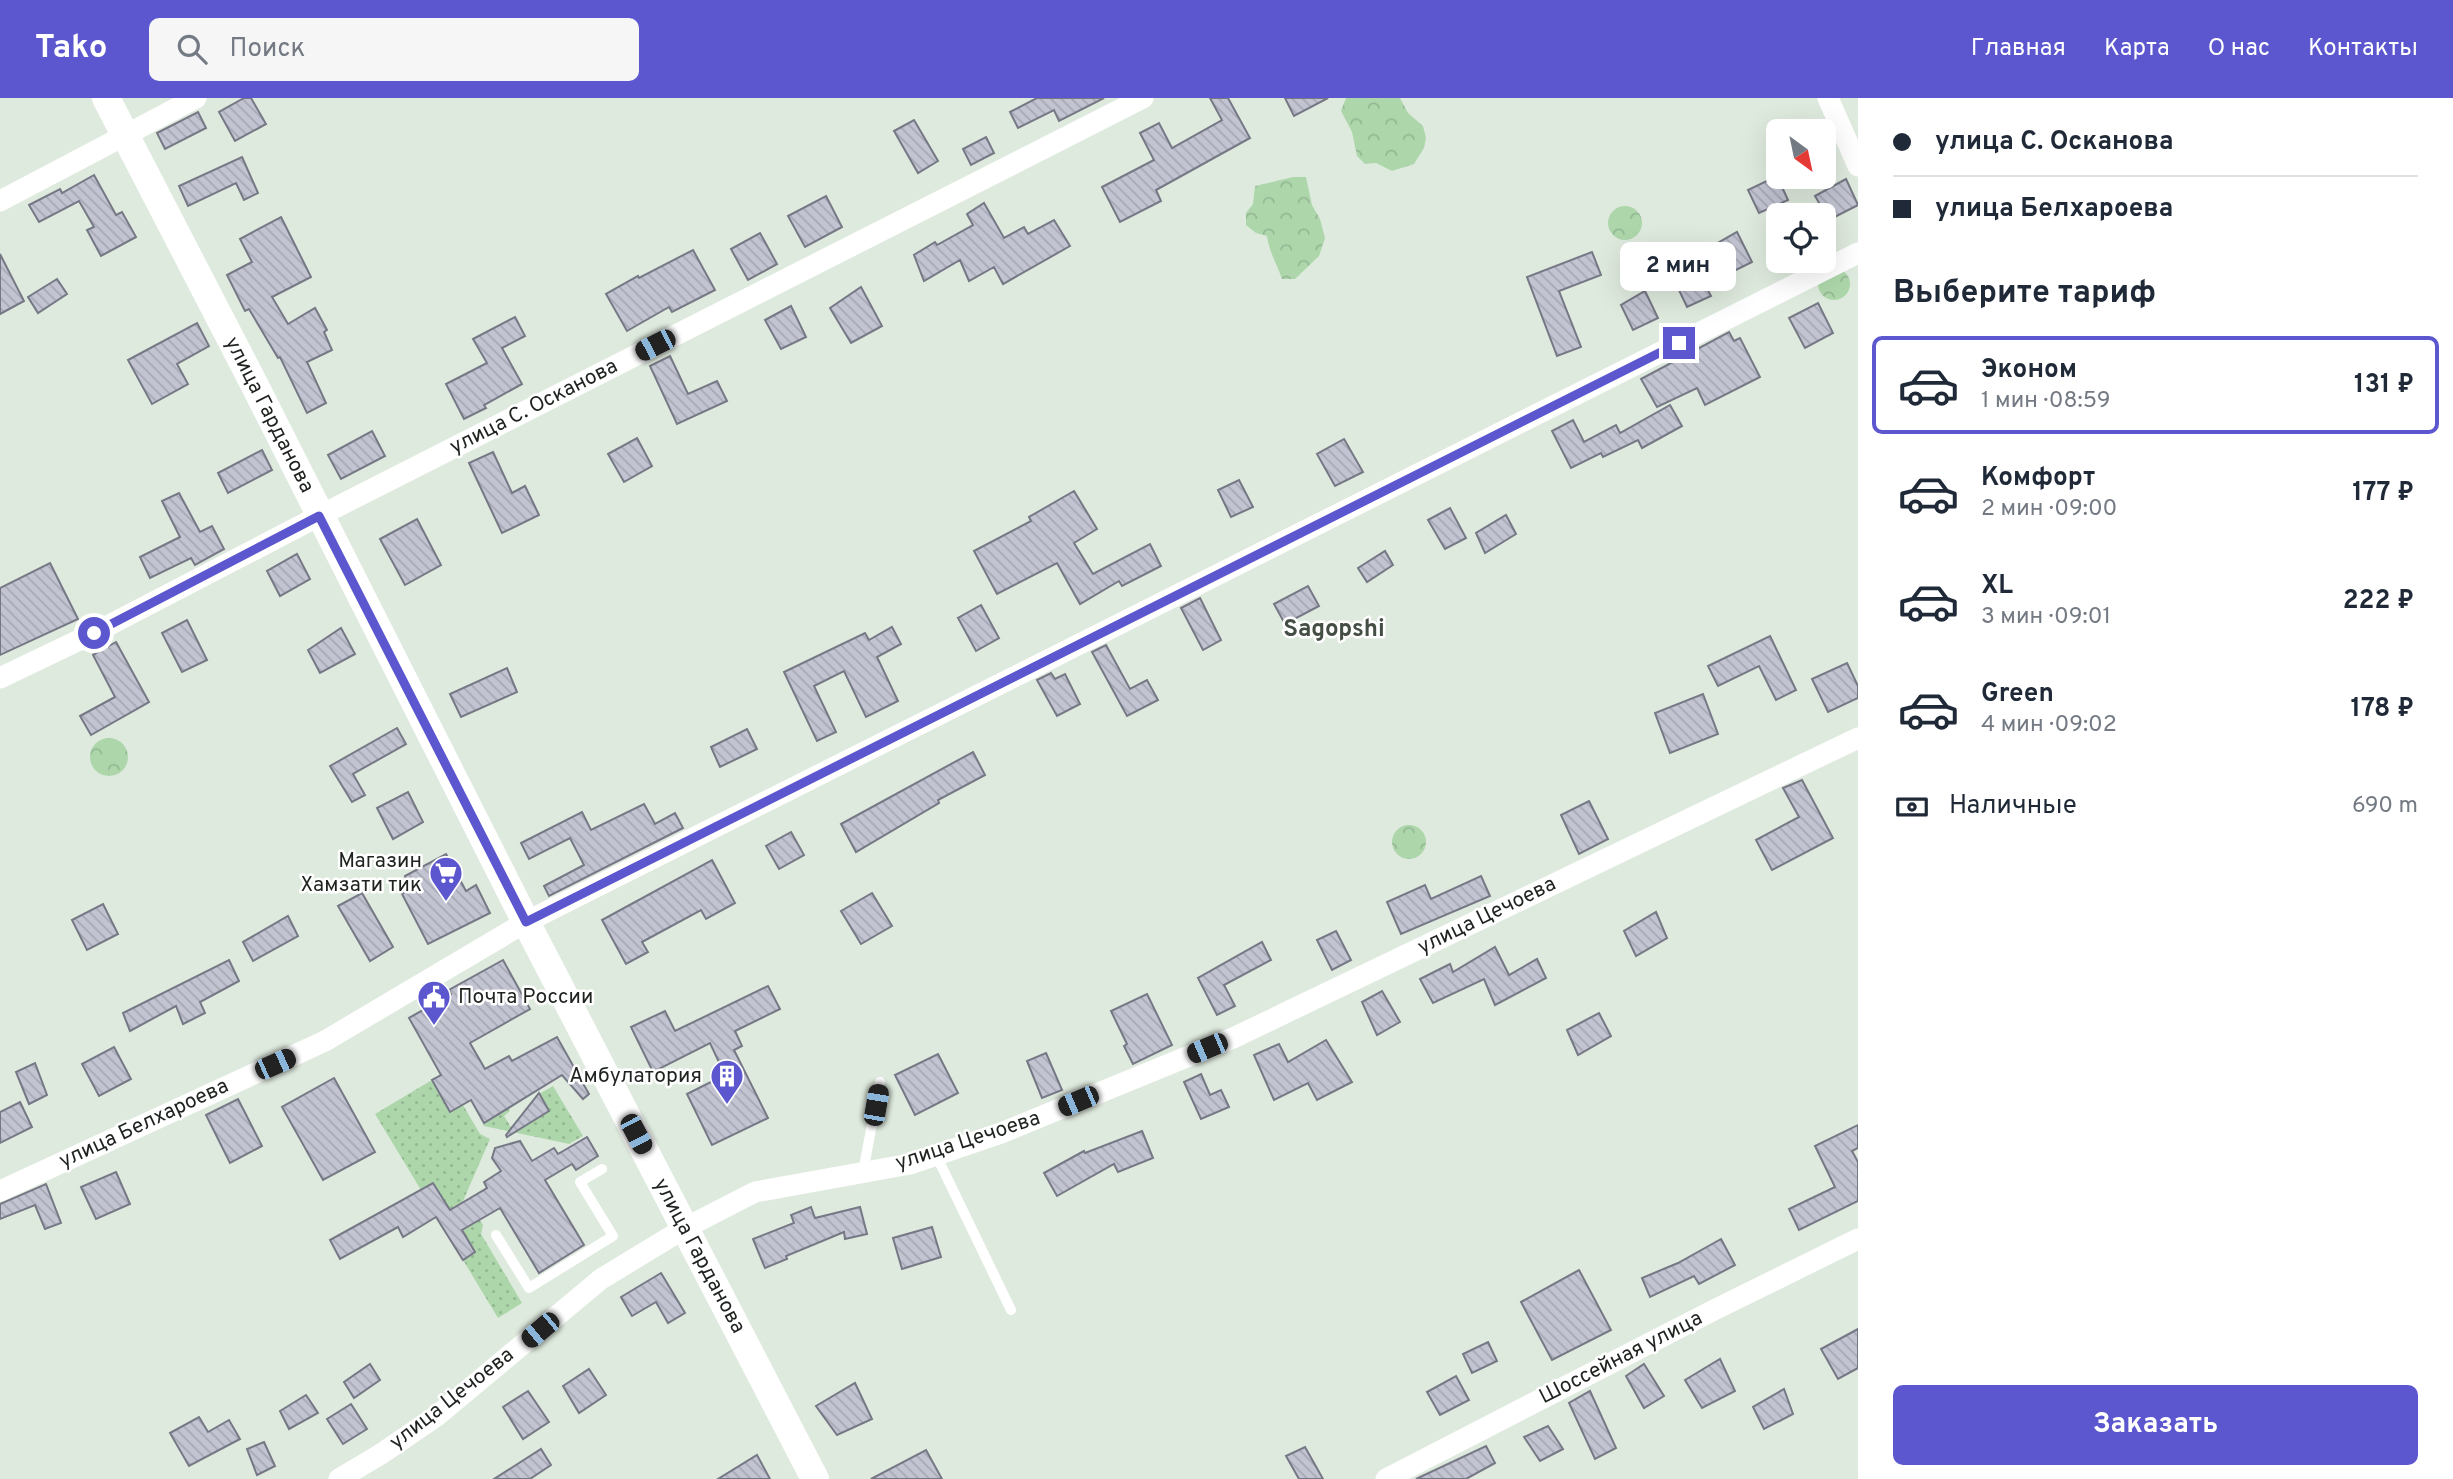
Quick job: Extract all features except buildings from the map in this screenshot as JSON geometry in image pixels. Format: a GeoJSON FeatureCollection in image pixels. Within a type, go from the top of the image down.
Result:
{"type":"FeatureCollection","features":[{"type":"Feature","properties":{"kind":"street","name":"улица Гарданова"},"geometry":{"type":"LineString","coordinates":[[106,98],[526,922],[816,1479]]}},
{"type":"Feature","properties":{"kind":"street"},"geometry":{"type":"LineString","coordinates":[[0,201],[196,98]]}},
{"type":"Feature","properties":{"kind":"street","name":"улица С. Осканова"},"geometry":{"type":"LineString","coordinates":[[0,678],[94,633],[1143,98]]}},
{"type":"Feature","properties":{"kind":"street"},"geometry":{"type":"LineString","coordinates":[[1828,98],[1858,166]]}},
{"type":"Feature","properties":{"kind":"street","name":"улица Белхароева"},"geometry":{"type":"LineString","coordinates":[[0,1191],[325,1041],[526,922],[1856,259]]}},
{"type":"Feature","properties":{"kind":"street","name":"улица Цечоева"},"geometry":{"type":"LineString","coordinates":[[339,1479],[438,1415],[601,1279],[685,1228],[755,1192],[910,1164],[936,1156],[1001,1133],[1233,1038],[1858,738]]}},
{"type":"Feature","properties":{"kind":"street","name":"Шоссейная улица"},"geometry":{"type":"LineString","coordinates":[[1385,1479],[1858,1239]]}},
{"type":"Feature","properties":{"kind":"lane"},"geometry":{"type":"LineString","coordinates":[[863,1172],[880,1082]]}},
{"type":"Feature","properties":{"kind":"lane"},"geometry":{"type":"LineString","coordinates":[[936,1156],[1011,1310]]}},
{"type":"Feature","properties":{"kind":"lane"},"geometry":{"type":"LineString","coordinates":[[496,1235],[532,1292],[613,1236],[580,1182],[602,1169]]}},
{"type":"Feature","properties":{"kind":"green space"},"geometry":{"type":"Polygon","coordinates":[[[1346,98],[1400,98],[1408,113],[1423,126],[1426,138],[1424,148],[1414,164],[1392,171],[1376,163],[1365,164],[1357,156],[1352,132],[1341,111],[1346,98]]]}},
{"type":"Feature","properties":{"kind":"green space"},"geometry":{"type":"Polygon","coordinates":[[[1293,177],[1306,177],[1312,205],[1320,219],[1325,238],[1319,256],[1295,279],[1282,279],[1267,236],[1256,233],[1246,225],[1246,213],[1253,204],[1255,186],[1293,177]]]}},
{"type":"Feature","properties":{"kind":"green space"},"geometry":{"type":"Polygon","coordinates":[[[1625,206],[1637,211],[1642,223],[1637,235],[1625,240],[1613,235],[1608,223],[1613,211],[1625,206]]]}},
{"type":"Feature","properties":{"kind":"green space"},"geometry":{"type":"Polygon","coordinates":[[[1836,268],[1840,269],[1849,278],[1849,290],[1840,299],[1828,299],[1819,290],[1819,278],[1823,273],[1836,273],[1836,268]]]}},
{"type":"Feature","properties":{"kind":"green space"},"geometry":{"type":"Polygon","coordinates":[[[109,738],[122,744],[128,757],[122,770],[109,776],[96,770],[90,757],[96,744],[109,738]]]}},
{"type":"Feature","properties":{"kind":"green space"},"geometry":{"type":"Polygon","coordinates":[[[1409,825],[1421,830],[1426,842],[1421,854],[1409,859],[1397,854],[1392,842],[1397,830],[1409,825]]]}},
{"type":"Feature","properties":{"kind":"green space"},"geometry":{"type":"Polygon","coordinates":[[[432,1080],[450,1112],[463,1105],[480,1134],[490,1139],[460,1208],[452,1213],[433,1183],[421,1190],[375,1114],[432,1080]]]}},
{"type":"Feature","properties":{"kind":"green space"},"geometry":{"type":"Polygon","coordinates":[[[553,1086],[583,1136],[569,1144],[484,1126],[483,1125],[508,1108],[510,1111],[504,1116],[514,1132],[549,1111],[539,1094],[553,1086]]]}},
{"type":"Feature","properties":{"kind":"green space"},"geometry":{"type":"Polygon","coordinates":[[[477,1216],[483,1225],[481,1234],[522,1303],[498,1318],[463,1260],[475,1252],[456,1221],[477,1216]]]}},
{"type":"Feature","properties":{"kind":"place","name":"Магазин Хамзати тик"},"geometry":{"type":"Point","coordinates":[446,903]}},
{"type":"Feature","properties":{"kind":"place","name":"Почта России"},"geometry":{"type":"Point","coordinates":[434,1027]}},
{"type":"Feature","properties":{"kind":"place","name":"Амбулатория"},"geometry":{"type":"Point","coordinates":[727,1106]}},
{"type":"Feature","properties":{"kind":"district","name":"Sagopshi"},"geometry":{"type":"Point","coordinates":[1334,630]}},
{"type":"Feature","properties":{"kind":"route"},"geometry":{"type":"LineString","coordinates":[[94,633],[319,516],[526,922],[1679,343]]}}]}
